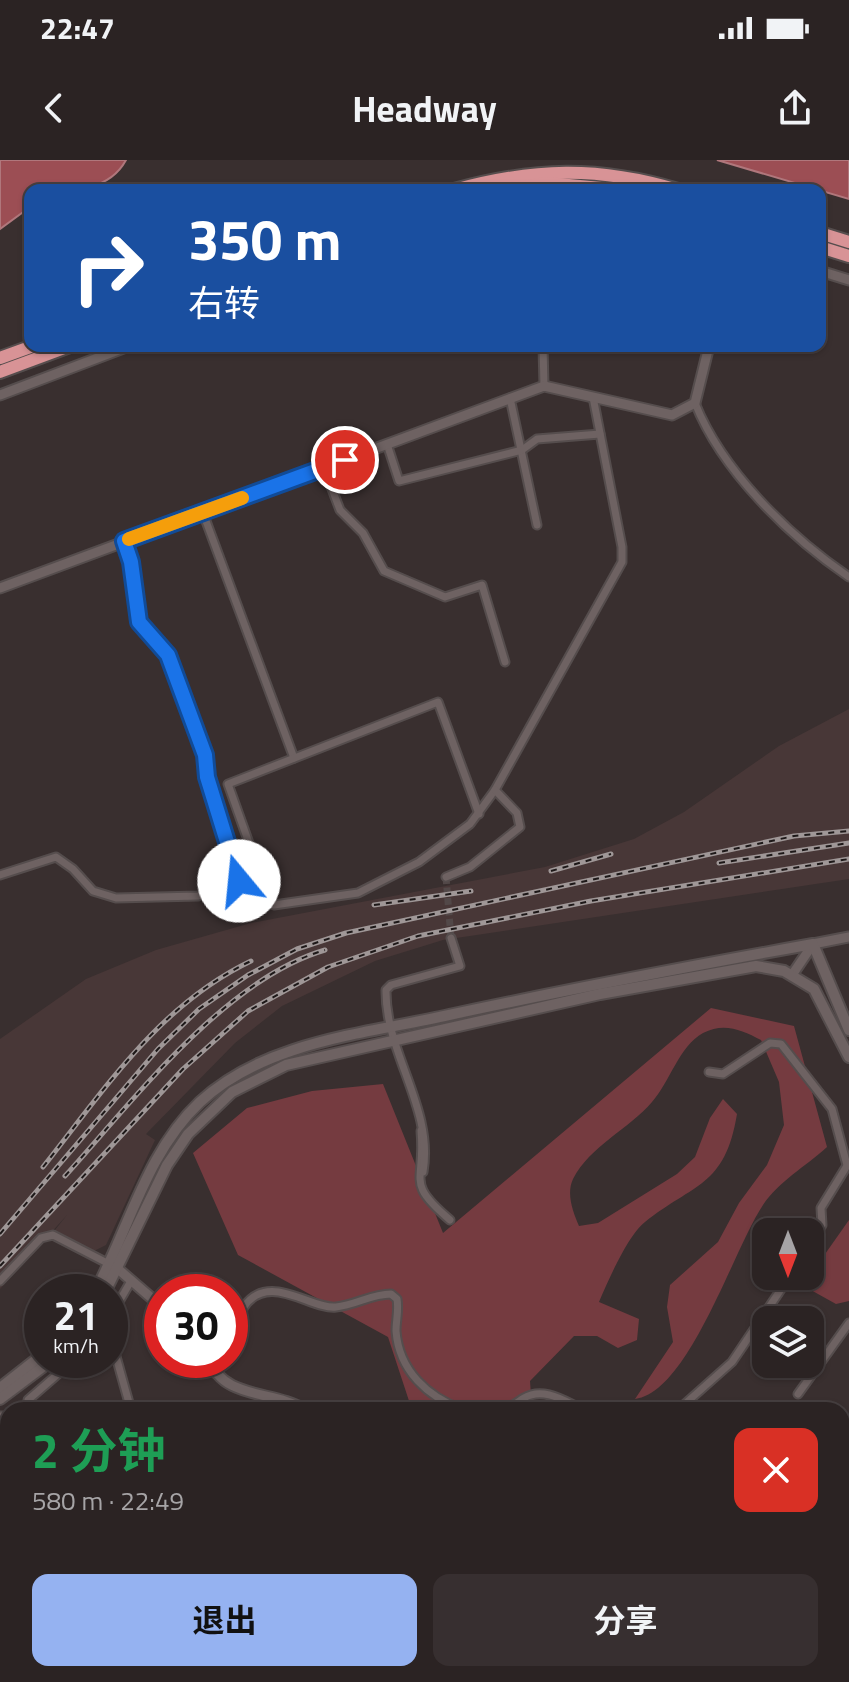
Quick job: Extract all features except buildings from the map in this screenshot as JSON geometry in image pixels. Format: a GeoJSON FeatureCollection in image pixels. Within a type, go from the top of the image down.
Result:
{"type":"FeatureCollection","features":[{"type":"Feature","properties":{"kind":"highway"},"geometry":{"type":"LineString","coordinates":[[476,184],[544,171],[599,173],[650,184]]}},
{"type":"Feature","properties":{"kind":"highway"},"geometry":{"type":"LineString","coordinates":[[826,235],[849,242]]}},
{"type":"Feature","properties":{"kind":"highway"},"geometry":{"type":"LineString","coordinates":[[826,249],[849,256]]}},
{"type":"Feature","properties":{"kind":"highway"},"geometry":{"type":"LineString","coordinates":[[0,358],[24,349]]}},
{"type":"Feature","properties":{"kind":"highway"},"geometry":{"type":"LineString","coordinates":[[0,372],[54,352]]}},
{"type":"Feature","properties":{"kind":"main road"},"geometry":{"type":"LineString","coordinates":[[394,1034],[597,983],[813,944],[849,1030]]}},
{"type":"Feature","properties":{"kind":"main road"},"geometry":{"type":"LineString","coordinates":[[111,1274],[162,1149],[189,1114],[212,1092],[246,1070],[282,1054],[756,966],[792,975],[820,995],[849,1057]]}},
{"type":"Feature","properties":{"kind":"main road"},"geometry":{"type":"LineString","coordinates":[[109,1274],[114,1267]]}},
{"type":"Feature","properties":{"kind":"main road"},"geometry":{"type":"LineString","coordinates":[[0,1388],[24,1369]]}},
{"type":"Feature","properties":{"kind":"main road"},"geometry":{"type":"LineString","coordinates":[[0,1399],[28,1378]]}},
{"type":"Feature","properties":{"kind":"street"},"geometry":{"type":"LineString","coordinates":[[826,273],[849,280]]}},
{"type":"Feature","properties":{"kind":"street"},"geometry":{"type":"LineString","coordinates":[[0,395],[113,352]]}},
{"type":"Feature","properties":{"kind":"street"},"geometry":{"type":"LineString","coordinates":[[543,352],[544,386]]}},
{"type":"Feature","properties":{"kind":"street"},"geometry":{"type":"LineString","coordinates":[[708,352],[695,403],[725,461],[809,546],[849,577]]}},
{"type":"Feature","properties":{"kind":"street"},"geometry":{"type":"LineString","coordinates":[[0,588],[544,386],[672,415],[695,403]]}},
{"type":"Feature","properties":{"kind":"street"},"geometry":{"type":"LineString","coordinates":[[239,881],[249,885],[258,901],[274,905],[358,893],[419,862],[479,814],[622,562],[622,547],[593,397]]}},
{"type":"Feature","properties":{"kind":"street"},"geometry":{"type":"LineString","coordinates":[[510,398],[537,525]]}},
{"type":"Feature","properties":{"kind":"street"},"geometry":{"type":"LineString","coordinates":[[387,444],[399,481],[522,450],[537,439],[600,434]]}},
{"type":"Feature","properties":{"kind":"street"},"geometry":{"type":"LineString","coordinates":[[324,468],[340,510],[363,533],[384,571],[445,597],[482,585],[505,662]]}},
{"type":"Feature","properties":{"kind":"street"},"geometry":{"type":"LineString","coordinates":[[203,513],[294,758]]}},
{"type":"Feature","properties":{"kind":"street"},"geometry":{"type":"LineString","coordinates":[[124,541],[131,562],[139,622],[168,655],[205,755],[207,777],[239,881]]}},
{"type":"Feature","properties":{"kind":"street"},"geometry":{"type":"LineString","coordinates":[[0,875],[56,857],[93,891],[116,898],[198,896],[260,874],[228,784],[438,702],[479,814]]}},
{"type":"Feature","properties":{"kind":"street"},"geometry":{"type":"LineString","coordinates":[[446,877],[470,867],[520,827],[517,813],[495,790]]}},
{"type":"Feature","properties":{"kind":"street"},"geometry":{"type":"LineString","coordinates":[[792,975],[813,944],[849,937]]}},
{"type":"Feature","properties":{"kind":"street"},"geometry":{"type":"LineString","coordinates":[[423,1172],[427,1139],[394,1034],[386,990],[391,985],[460,966],[451,938]]}},
{"type":"Feature","properties":{"kind":"street"},"geometry":{"type":"LineString","coordinates":[[709,1072],[723,1074],[770,1043],[781,1044],[832,1109],[848,1164],[821,1208],[822,1218]]}},
{"type":"Feature","properties":{"kind":"street"},"geometry":{"type":"LineString","coordinates":[[418,1113],[422,1146],[420,1189],[427,1200],[450,1220]]}},
{"type":"Feature","properties":{"kind":"street"},"geometry":{"type":"LineString","coordinates":[[0,1281],[41,1238],[53,1235],[114,1267],[144,1292]]}},
{"type":"Feature","properties":{"kind":"street"},"geometry":{"type":"LineString","coordinates":[[128,1286],[131,1281]]}},
{"type":"Feature","properties":{"kind":"street"},"geometry":{"type":"LineString","coordinates":[[687,1402],[732,1362],[781,1290]]}},
{"type":"Feature","properties":{"kind":"street"},"geometry":{"type":"LineString","coordinates":[[248,1303],[256,1296],[292,1293],[335,1308],[374,1294],[391,1294],[397,1299],[396,1330],[408,1372],[443,1402]]}},
{"type":"Feature","properties":{"kind":"street"},"geometry":{"type":"LineString","coordinates":[[798,1394],[849,1323]]}},
{"type":"Feature","properties":{"kind":"street"},"geometry":{"type":"LineString","coordinates":[[28,1402],[53,1378]]}},
{"type":"Feature","properties":{"kind":"street"},"geometry":{"type":"LineString","coordinates":[[122,1378],[129,1402]]}},
{"type":"Feature","properties":{"kind":"street"},"geometry":{"type":"LineString","coordinates":[[221,1378],[232,1387],[288,1402]]}},
{"type":"Feature","properties":{"kind":"street"},"geometry":{"type":"LineString","coordinates":[[519,1402],[546,1393],[566,1402]]}},
{"type":"Feature","properties":{"kind":"shaded area"},"geometry":{"type":"Polygon","coordinates":[[[0,160],[126,160],[118,171],[99,184],[24,184],[24,211],[0,229],[0,160]]]}},
{"type":"Feature","properties":{"kind":"shaded area"},"geometry":{"type":"Polygon","coordinates":[[[717,160],[849,160],[849,199],[826,192],[826,184],[798,184],[717,160]]]}},
{"type":"Feature","properties":{"kind":"shaded area"},"geometry":{"type":"Polygon","coordinates":[[[849,709],[849,879],[443,940],[375,961],[282,1006],[235,1043],[146,1134],[155,1140],[106,1245],[94,1251],[55,1230],[67,1215],[0,1289],[0,1039],[86,979],[156,950],[251,923],[545,867],[634,839],[684,812],[779,746],[849,709]]]}},
{"type":"Feature","properties":{"kind":"shaded area"},"geometry":{"type":"Polygon","coordinates":[[[711,1008],[794,1026],[827,1147],[784,1181],[769,1196],[756,1218],[752,1218],[752,1224],[691,1346],[674,1372],[655,1390],[635,1399],[673,1342],[667,1307],[670,1285],[718,1242],[739,1203],[767,1165],[784,1125],[779,1082],[761,1040],[740,1030],[726,1028],[703,1033],[687,1046],[652,1102],[589,1157],[571,1185],[570,1197],[579,1226],[598,1223],[677,1174],[695,1157],[710,1118],[723,1099],[737,1114],[732,1138],[716,1170],[639,1228],[619,1259],[599,1302],[639,1319],[637,1340],[618,1348],[597,1336],[574,1336],[530,1381],[531,1402],[409,1402],[388,1337],[238,1255],[193,1153],[247,1108],[312,1091],[383,1084],[443,1233],[711,1008]]]}},
{"type":"Feature","properties":{"kind":"shaded area"},"geometry":{"type":"Polygon","coordinates":[[[849,1220],[849,1301],[836,1304],[811,1290],[824,1290],[824,1256],[849,1220]]]}},
{"type":"Feature","properties":{"kind":"tunnel"},"geometry":{"type":"LineString","coordinates":[[446,877],[451,938]]}},
{"type":"Feature","properties":{"kind":"railway"},"geometry":{"type":"LineString","coordinates":[[0,1234],[158,1049],[199,1009],[248,975],[297,949],[346,933],[794,836],[849,831]]}},
{"type":"Feature","properties":{"kind":"railway"},"geometry":{"type":"LineString","coordinates":[[719,863],[849,843]]}},
{"type":"Feature","properties":{"kind":"railway"},"geometry":{"type":"LineString","coordinates":[[551,871],[611,854]]}},
{"type":"Feature","properties":{"kind":"railway"},"geometry":{"type":"LineString","coordinates":[[0,1266],[183,1069],[248,1011],[328,967],[418,936],[591,901],[849,859]]}},
{"type":"Feature","properties":{"kind":"railway"},"geometry":{"type":"LineString","coordinates":[[374,905],[471,891]]}},
{"type":"Feature","properties":{"kind":"railway"},"geometry":{"type":"LineString","coordinates":[[65,1176],[151,1079],[217,1014],[288,965],[325,950]]}},
{"type":"Feature","properties":{"kind":"railway"},"geometry":{"type":"LineString","coordinates":[[43,1167],[112,1079],[161,1025],[218,979],[251,961]]}},
{"type":"Feature","properties":{"kind":"slow traffic"},"geometry":{"type":"LineString","coordinates":[[129,539],[242,498]]}},
{"type":"Feature","properties":{"kind":"route"},"geometry":{"type":"LineString","coordinates":[[239,881],[207,777],[205,755],[168,655],[139,622],[131,562],[124,541],[345,460]]}}]}
